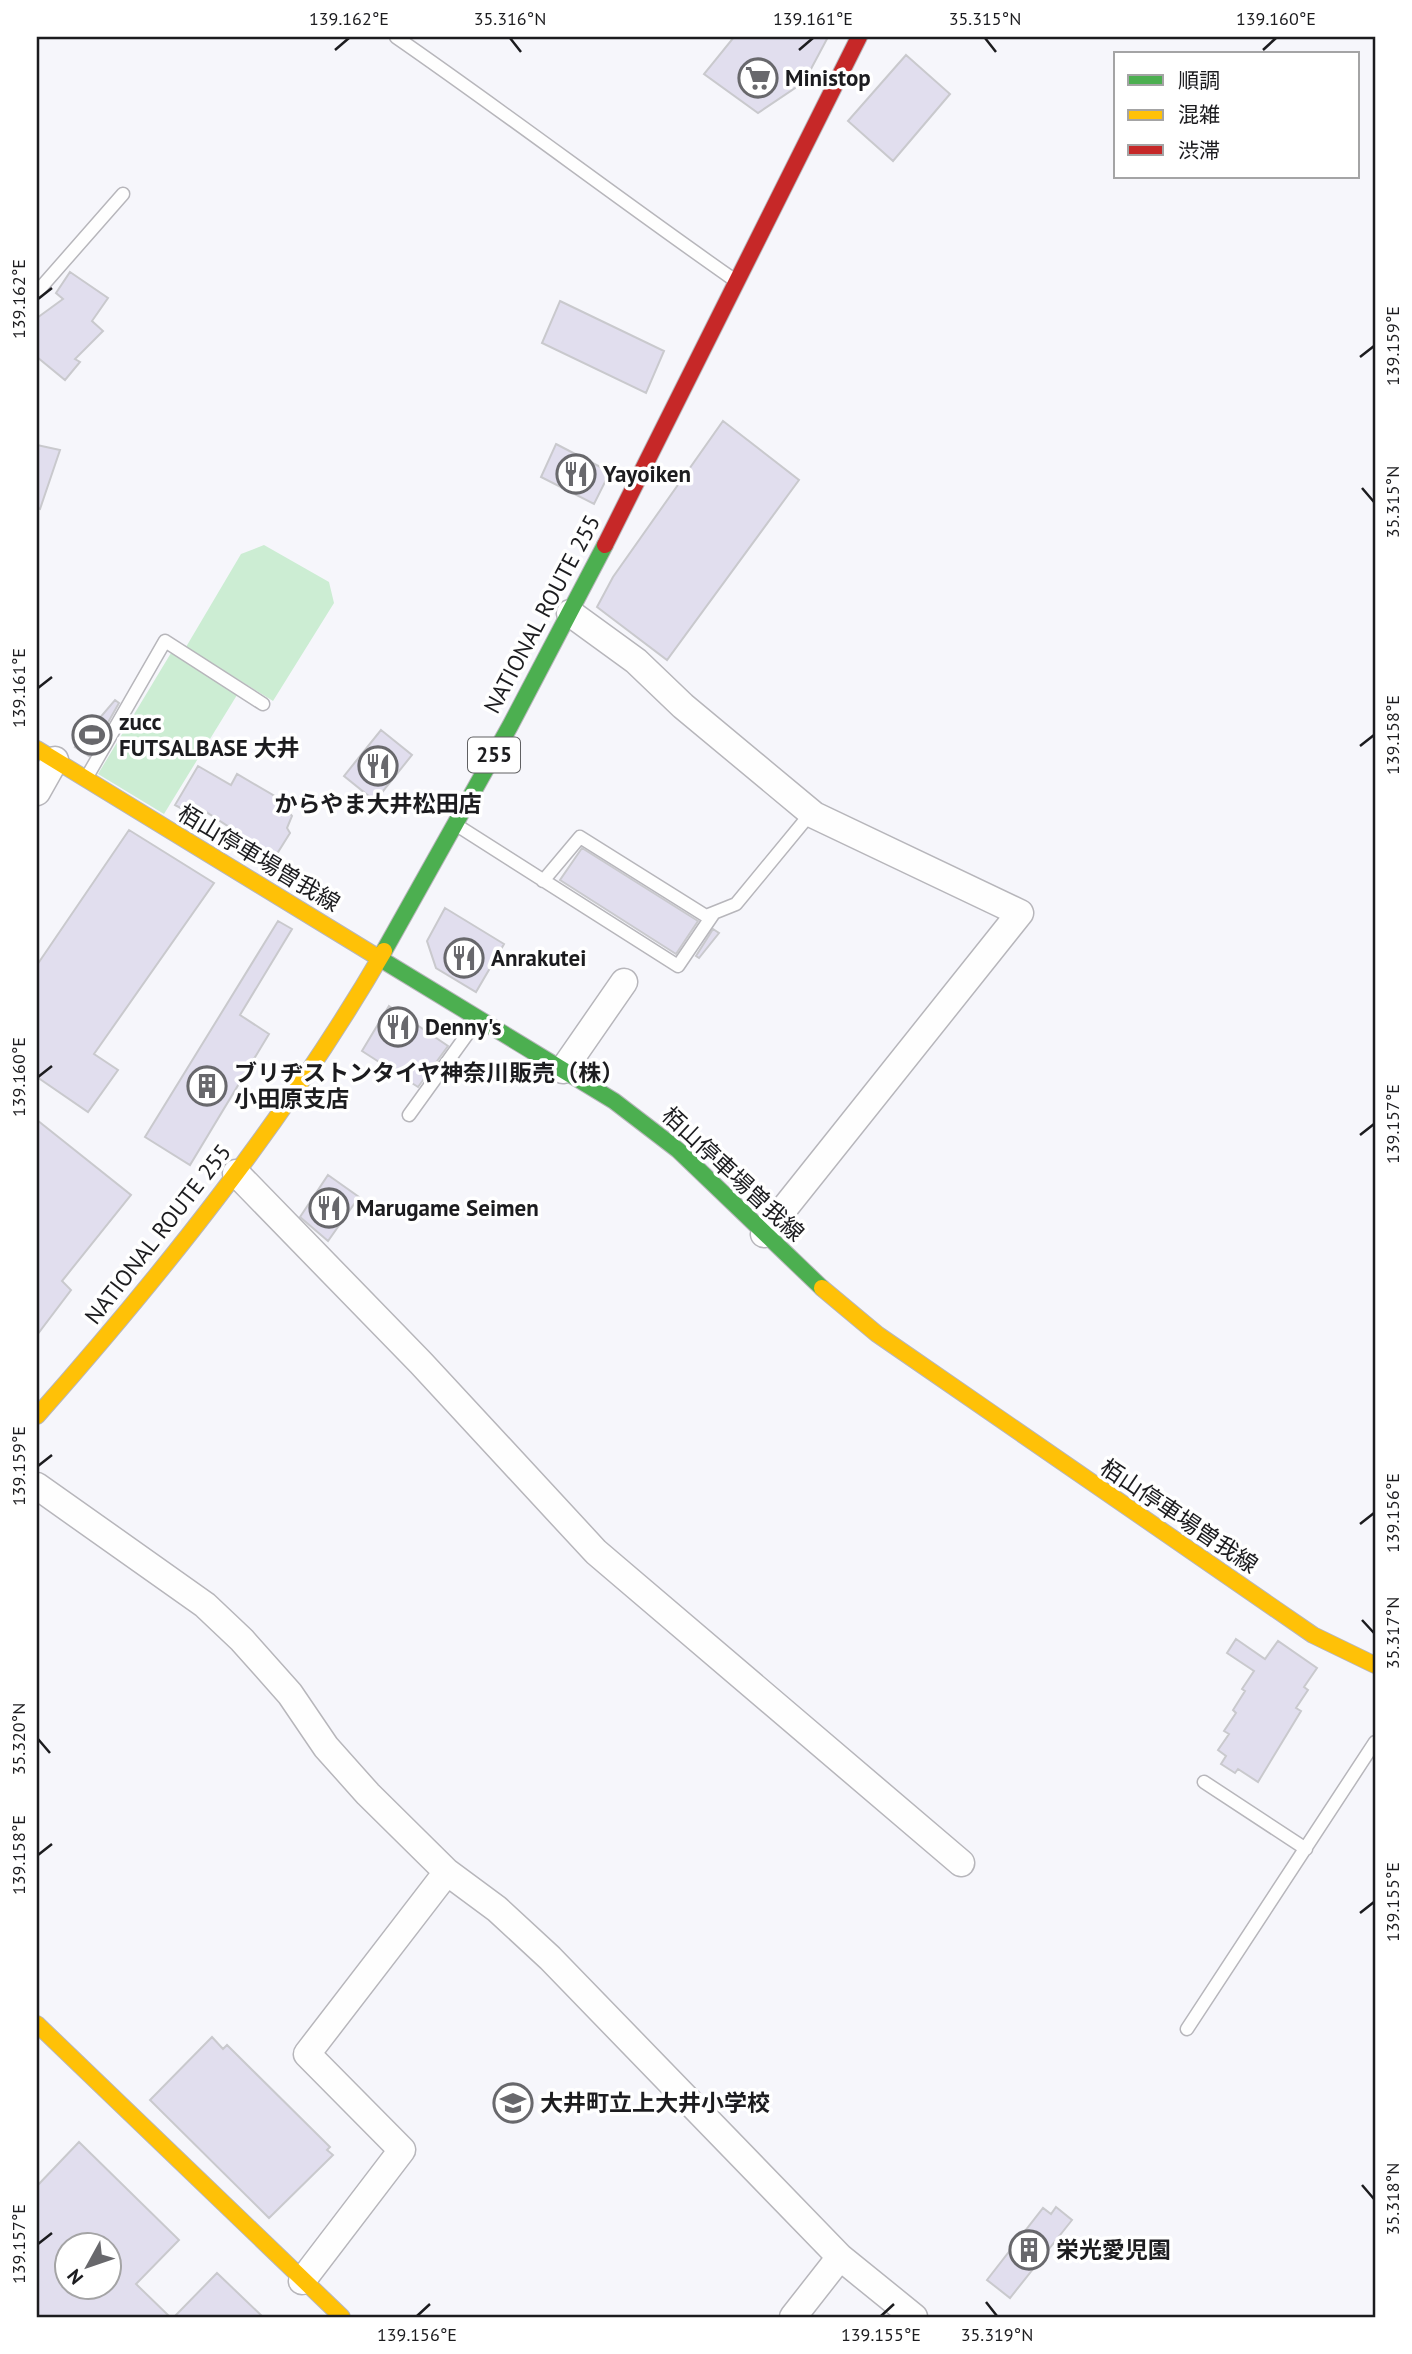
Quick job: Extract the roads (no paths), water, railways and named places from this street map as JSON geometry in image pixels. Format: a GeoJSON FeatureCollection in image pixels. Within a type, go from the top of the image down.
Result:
{"type":"FeatureCollection","features":[{"type":"Feature","properties":{"kind":"main road","name":"NATIONAL ROUTE 255"},"geometry":{"type":"LineString","coordinates":[[37,1416],[95,1352],[236,1172],[326,1045],[378,960],[570,613],[859,37]]}},
{"type":"Feature","properties":{"kind":"main road","name":"栢山停車場曽我線"},"geometry":{"type":"LineString","coordinates":[[46,755],[645,1122],[828,1293],[886,1341],[1313,1635],[1375,1665]]}},
{"type":"Feature","properties":{"kind":"main road"},"geometry":{"type":"LineString","coordinates":[[37,2024],[342,2317]]}},
{"type":"Feature","properties":{"kind":"street"},"geometry":{"type":"LineString","coordinates":[[570,613],[636,661],[683,706],[811,813],[1020,913],[764,1234]]}},
{"type":"Feature","properties":{"kind":"street"},"geometry":{"type":"LineString","coordinates":[[37,792],[46,755]]}},
{"type":"Feature","properties":{"kind":"street"},"geometry":{"type":"LineString","coordinates":[[563,1070],[624,982]]}},
{"type":"Feature","properties":{"kind":"street"},"geometry":{"type":"LineString","coordinates":[[236,1172],[421,1363],[596,1552],[961,1863]]}},
{"type":"Feature","properties":{"kind":"street"},"geometry":{"type":"LineString","coordinates":[[37,1486],[205,1605],[243,1640],[290,1694],[334,1756],[447,1872],[497,1909],[550,1958],[840,2257],[914,2317]]}},
{"type":"Feature","properties":{"kind":"street"},"geometry":{"type":"LineString","coordinates":[[302,2281],[402,2150],[307,2054],[447,1872]]}},
{"type":"Feature","properties":{"kind":"street"},"geometry":{"type":"LineString","coordinates":[[793,2317],[840,2257]]}},
{"type":"Feature","properties":{"kind":"lane"},"geometry":{"type":"LineString","coordinates":[[396,37],[509,115],[607,191],[736,282]]}},
{"type":"Feature","properties":{"kind":"lane"},"geometry":{"type":"LineString","coordinates":[[37,292],[123,194]]}},
{"type":"Feature","properties":{"kind":"lane"},"geometry":{"type":"LineString","coordinates":[[86,779],[165,641],[263,704]]}},
{"type":"Feature","properties":{"kind":"lane"},"geometry":{"type":"LineString","coordinates":[[455,824],[678,966],[710,914],[736,904],[811,813]]}},
{"type":"Feature","properties":{"kind":"lane"},"geometry":{"type":"LineString","coordinates":[[543,881],[580,837],[710,914]]}},
{"type":"Feature","properties":{"kind":"lane"},"geometry":{"type":"LineString","coordinates":[[409,1115],[478,1018]]}},
{"type":"Feature","properties":{"kind":"lane"},"geometry":{"type":"LineString","coordinates":[[1187,2029],[1375,1742]]}},
{"type":"Feature","properties":{"kind":"lane"},"geometry":{"type":"LineString","coordinates":[[1205,1782],[1306,1849]]}},
{"type":"Feature","properties":{"kind":"place","name":"Ministop"},"geometry":{"type":"Point","coordinates":[758,78]}},
{"type":"Feature","properties":{"kind":"place","name":"Yayoiken"},"geometry":{"type":"Point","coordinates":[576,474]}},
{"type":"Feature","properties":{"kind":"place","name":"zucc FUTSALBASE 大井"},"geometry":{"type":"Point","coordinates":[92,735]}},
{"type":"Feature","properties":{"kind":"place","name":"からやま大井松田店"},"geometry":{"type":"Point","coordinates":[378,766]}},
{"type":"Feature","properties":{"kind":"place","name":"Anrakutei"},"geometry":{"type":"Point","coordinates":[464,958]}},
{"type":"Feature","properties":{"kind":"place","name":"Denny's"},"geometry":{"type":"Point","coordinates":[398,1027]}},
{"type":"Feature","properties":{"kind":"place","name":"ブリヂストンタイヤ神奈川販売（株） 小田原支店"},"geometry":{"type":"Point","coordinates":[207,1086]}},
{"type":"Feature","properties":{"kind":"place","name":"Marugame Seimen"},"geometry":{"type":"Point","coordinates":[329,1208]}},
{"type":"Feature","properties":{"kind":"place","name":"大井町立上大井小学校"},"geometry":{"type":"Point","coordinates":[513,2103]}},
{"type":"Feature","properties":{"kind":"place","name":"栄光愛児園"},"geometry":{"type":"Point","coordinates":[1029,2250]}}]}
